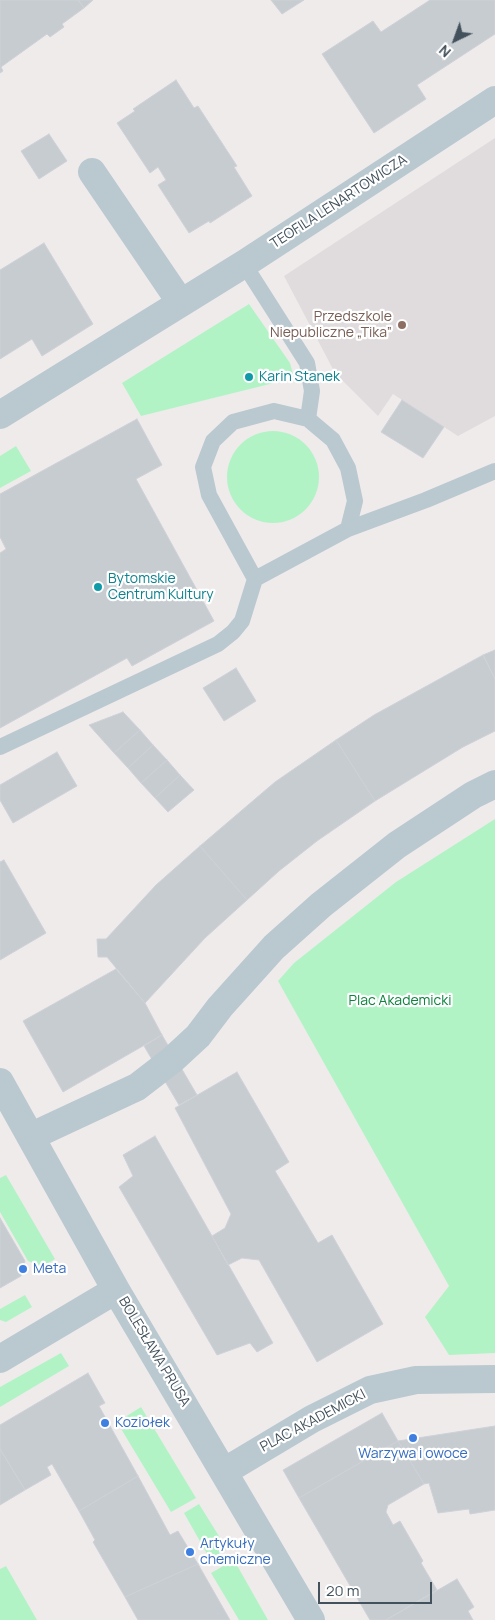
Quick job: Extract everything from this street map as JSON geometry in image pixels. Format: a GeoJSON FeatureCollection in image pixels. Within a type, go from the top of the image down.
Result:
{"type":"FeatureCollection","features":[{"type":"Feature","properties":{"kind":"street","name":"TEOFILA LENARTOWICZA"},"geometry":{"type":"LineString","coordinates":[[0,415],[244,264],[495,100]]}},
{"type":"Feature","properties":{"kind":"street"},"geometry":{"type":"LineString","coordinates":[[92,172],[181,303]]}},
{"type":"Feature","properties":{"kind":"street"},"geometry":{"type":"LineString","coordinates":[[32,1136],[137,1087],[172,1060],[198,1036],[220,1007],[274,947],[320,905],[398,845],[473,795],[495,784]]}},
{"type":"Feature","properties":{"kind":"street","name":"BOLESŁAWA PRUSA"},"geometry":{"type":"LineString","coordinates":[[0,1082],[32,1136],[116,1290],[225,1471],[311,1620]]}},
{"type":"Feature","properties":{"kind":"street"},"geometry":{"type":"LineString","coordinates":[[0,1359],[116,1290]]}},
{"type":"Feature","properties":{"kind":"street","name":"PLAC AKADEMICKI"},"geometry":{"type":"LineString","coordinates":[[225,1471],[312,1418],[370,1390],[416,1380],[495,1379]]}},
{"type":"Feature","properties":{"kind":"lane"},"geometry":{"type":"LineString","coordinates":[[244,264],[307,362],[312,392],[308,418]]}},
{"type":"Feature","properties":{"kind":"lane"},"geometry":{"type":"LineString","coordinates":[[0,747],[218,644],[233,632],[242,621],[254,579],[209,495],[203,467],[213,441],[233,422],[274,411],[308,418],[333,440],[348,468],[355,501],[348,529]]}},
{"type":"Feature","properties":{"kind":"lane"},"geometry":{"type":"LineString","coordinates":[[254,579],[348,529],[426,500],[495,470]]}},
{"type":"Feature","properties":{"kind":"shaded area","name":"Przedszkole Niepubliczne „Tika”"},"geometry":{"type":"Polygon","coordinates":[[[495,138],[495,416],[458,436],[393,394],[378,416],[335,373],[284,276],[495,138]]]}},
{"type":"Feature","properties":{"kind":"green space"},"geometry":{"type":"Polygon","coordinates":[[[249,304],[290,363],[294,378],[141,416],[122,383],[249,304]]]}},
{"type":"Feature","properties":{"kind":"green space"},"geometry":{"type":"Polygon","coordinates":[[[273,431],[290,435],[305,445],[315,460],[319,477],[315,494],[305,509],[290,519],[273,523],[256,519],[241,509],[231,494],[227,477],[231,460],[241,445],[256,435],[273,431]]]}},
{"type":"Feature","properties":{"kind":"green space"},"geometry":{"type":"Polygon","coordinates":[[[16,446],[31,471],[0,488],[0,456],[16,446]]]}},
{"type":"Feature","properties":{"kind":"green space","name":"Plac Akademicki"},"geometry":{"type":"Polygon","coordinates":[[[495,819],[495,1353],[449,1355],[425,1317],[449,1286],[278,981],[294,963],[396,882],[495,819]]]}},
{"type":"Feature","properties":{"kind":"green space"},"geometry":{"type":"Polygon","coordinates":[[[6,1175],[55,1259],[42,1267],[28,1261],[0,1212],[0,1178],[6,1175]]]}},
{"type":"Feature","properties":{"kind":"green space"},"geometry":{"type":"Polygon","coordinates":[[[25,1295],[32,1307],[6,1322],[0,1320],[0,1309],[25,1295]]]}},
{"type":"Feature","properties":{"kind":"green space"},"geometry":{"type":"Polygon","coordinates":[[[61,1353],[69,1366],[0,1407],[0,1387],[61,1353]]]}},
{"type":"Feature","properties":{"kind":"green space"},"geometry":{"type":"Polygon","coordinates":[[[141,1407],[196,1498],[171,1512],[117,1422],[141,1407]]]}},
{"type":"Feature","properties":{"kind":"green space"},"geometry":{"type":"Polygon","coordinates":[[[199,1504],[227,1549],[210,1559],[184,1513],[199,1504]]]}},
{"type":"Feature","properties":{"kind":"green space"},"geometry":{"type":"Polygon","coordinates":[[[234,1560],[268,1620],[239,1620],[211,1573],[234,1560]]]}},
{"type":"Feature","properties":{"kind":"green space"},"geometry":{"type":"Polygon","coordinates":[[[6,1566],[37,1620],[0,1620],[0,1569],[6,1566]]]}},
{"type":"Feature","properties":{"kind":"building"},"geometry":{"type":"Polygon","coordinates":[[[0,0],[78,0],[84,8],[62,24],[64,27],[50,37],[47,34],[1,67],[3,71],[0,73],[0,0]]]}},
{"type":"Feature","properties":{"kind":"building"},"geometry":{"type":"Polygon","coordinates":[[[78,0],[93,0],[84,8],[78,0]]]}},
{"type":"Feature","properties":{"kind":"building"},"geometry":{"type":"Polygon","coordinates":[[[271,0],[304,0],[282,14],[271,0]]]}},
{"type":"Feature","properties":{"kind":"building"},"geometry":{"type":"Polygon","coordinates":[[[430,0],[495,0],[495,34],[417,85],[426,99],[374,133],[322,54],[373,21],[381,32],[430,0]]]}},
{"type":"Feature","properties":{"kind":"building"},"geometry":{"type":"Polygon","coordinates":[[[176,80],[194,108],[198,106],[237,166],[234,167],[252,196],[210,223],[209,221],[189,233],[158,185],[166,180],[158,167],[150,173],[117,123],[135,111],[133,109],[176,80]]]}},
{"type":"Feature","properties":{"kind":"building"},"geometry":{"type":"Polygon","coordinates":[[[49,134],[67,161],[39,179],[21,151],[49,134]]]}},
{"type":"Feature","properties":{"kind":"building"},"geometry":{"type":"Polygon","coordinates":[[[44,243],[93,324],[42,356],[32,339],[0,359],[0,270],[44,243]]]}},
{"type":"Feature","properties":{"kind":"building"},"geometry":{"type":"Polygon","coordinates":[[[402,400],[444,427],[423,458],[381,432],[402,400]]]}},
{"type":"Feature","properties":{"kind":"building","name":"Bytomskie Centrum Kultury"},"geometry":{"type":"Polygon","coordinates":[[[137,419],[162,465],[136,479],[214,621],[132,666],[127,658],[0,728],[0,553],[6,549],[0,537],[0,494],[137,419]]]}},
{"type":"Feature","properties":{"kind":"building"},"geometry":{"type":"Polygon","coordinates":[[[495,650],[495,679],[483,655],[495,650]]]}},
{"type":"Feature","properties":{"kind":"building"},"geometry":{"type":"Polygon","coordinates":[[[483,655],[495,679],[495,731],[463,747],[375,801],[336,740],[374,715],[483,655]]]}},
{"type":"Feature","properties":{"kind":"building"},"geometry":{"type":"Polygon","coordinates":[[[236,668],[256,701],[224,721],[203,688],[236,668]]]}},
{"type":"Feature","properties":{"kind":"building"},"geometry":{"type":"Polygon","coordinates":[[[123,712],[140,730],[114,753],[89,725],[123,712]]]}},
{"type":"Feature","properties":{"kind":"building"},"geometry":{"type":"Polygon","coordinates":[[[140,730],[153,745],[128,768],[114,753],[140,730]]]}},
{"type":"Feature","properties":{"kind":"building"},"geometry":{"type":"Polygon","coordinates":[[[336,740],[375,801],[317,841],[279,871],[247,900],[200,846],[275,782],[336,740]]]}},
{"type":"Feature","properties":{"kind":"building"},"geometry":{"type":"Polygon","coordinates":[[[153,745],[167,760],[141,783],[128,768],[153,745]]]}},
{"type":"Feature","properties":{"kind":"building"},"geometry":{"type":"Polygon","coordinates":[[[57,752],[77,786],[13,823],[0,800],[0,785],[57,752]]]}},
{"type":"Feature","properties":{"kind":"building"},"geometry":{"type":"Polygon","coordinates":[[[167,760],[180,775],[155,798],[141,783],[167,760]]]}},
{"type":"Feature","properties":{"kind":"building"},"geometry":{"type":"Polygon","coordinates":[[[180,775],[194,790],[168,812],[155,798],[180,775]]]}},
{"type":"Feature","properties":{"kind":"building"},"geometry":{"type":"Polygon","coordinates":[[[200,846],[247,900],[205,938],[145,1003],[107,957],[98,957],[97,939],[106,939],[156,885],[200,846]]]}},
{"type":"Feature","properties":{"kind":"building"},"geometry":{"type":"Polygon","coordinates":[[[4,860],[46,933],[0,960],[0,862],[4,860]]]}},
{"type":"Feature","properties":{"kind":"building"},"geometry":{"type":"Polygon","coordinates":[[[116,969],[145,1003],[162,1035],[63,1092],[23,1021],[116,969]]]}},
{"type":"Feature","properties":{"kind":"building"},"geometry":{"type":"Polygon","coordinates":[[[162,1035],[197,1095],[179,1105],[144,1046],[162,1035]]]}},
{"type":"Feature","properties":{"kind":"building"},"geometry":{"type":"Polygon","coordinates":[[[237,1072],[289,1162],[275,1171],[318,1243],[332,1235],[383,1324],[317,1362],[259,1260],[242,1258],[228,1265],[212,1236],[225,1228],[231,1214],[175,1108],[237,1072]]]}},
{"type":"Feature","properties":{"kind":"building"},"geometry":{"type":"Polygon","coordinates":[[[155,1136],[273,1343],[257,1352],[250,1343],[217,1355],[119,1187],[133,1176],[123,1155],[155,1136]]]}},
{"type":"Feature","properties":{"kind":"building"},"geometry":{"type":"Polygon","coordinates":[[[0,1218],[25,1261],[21,1276],[0,1288],[0,1218]]]}},
{"type":"Feature","properties":{"kind":"building"},"geometry":{"type":"Polygon","coordinates":[[[88,1373],[105,1403],[99,1406],[138,1476],[79,1511],[52,1464],[47,1467],[51,1475],[25,1490],[0,1449],[0,1425],[88,1373]]]}},
{"type":"Feature","properties":{"kind":"building"},"geometry":{"type":"Polygon","coordinates":[[[382,1413],[398,1441],[299,1498],[283,1470],[382,1413]]]}},
{"type":"Feature","properties":{"kind":"building"},"geometry":{"type":"Polygon","coordinates":[[[495,1426],[495,1510],[470,1514],[469,1509],[438,1513],[429,1483],[424,1484],[398,1441],[495,1426]]]}},
{"type":"Feature","properties":{"kind":"building"},"geometry":{"type":"Polygon","coordinates":[[[398,1441],[424,1484],[388,1505],[386,1512],[393,1525],[400,1521],[437,1590],[386,1620],[370,1620],[299,1498],[398,1441]]]}},
{"type":"Feature","properties":{"kind":"building"},"geometry":{"type":"Polygon","coordinates":[[[0,1449],[25,1490],[0,1505],[0,1449]]]}},
{"type":"Feature","properties":{"kind":"building"},"geometry":{"type":"Polygon","coordinates":[[[138,1476],[170,1535],[178,1531],[198,1564],[125,1597],[93,1542],[95,1540],[79,1511],[138,1476]]]}},
{"type":"Feature","properties":{"kind":"building"},"geometry":{"type":"Polygon","coordinates":[[[198,1564],[230,1620],[138,1620],[125,1597],[198,1564]]]}},
{"type":"Feature","properties":{"kind":"building"},"geometry":{"type":"Polygon","coordinates":[[[457,1579],[474,1607],[468,1611],[473,1620],[386,1620],[457,1579]]]}},
{"type":"Feature","properties":{"kind":"place","name":"Przedszkole Niepubliczne „Tika”"},"geometry":{"type":"Point","coordinates":[402,325]}},
{"type":"Feature","properties":{"kind":"place","name":"Karin Stanek"},"geometry":{"type":"Point","coordinates":[249,377]}},
{"type":"Feature","properties":{"kind":"place","name":"Bytomskie Centrum Kultury"},"geometry":{"type":"Point","coordinates":[98,587]}},
{"type":"Feature","properties":{"kind":"place","name":"Meta"},"geometry":{"type":"Point","coordinates":[23,1269]}},
{"type":"Feature","properties":{"kind":"place","name":"Koziołek"},"geometry":{"type":"Point","coordinates":[105,1423]}},
{"type":"Feature","properties":{"kind":"place","name":"Warzywa i owoce"},"geometry":{"type":"Point","coordinates":[413,1438]}},
{"type":"Feature","properties":{"kind":"place","name":"Artykuły chemiczne"},"geometry":{"type":"Point","coordinates":[190,1552]}}]}
